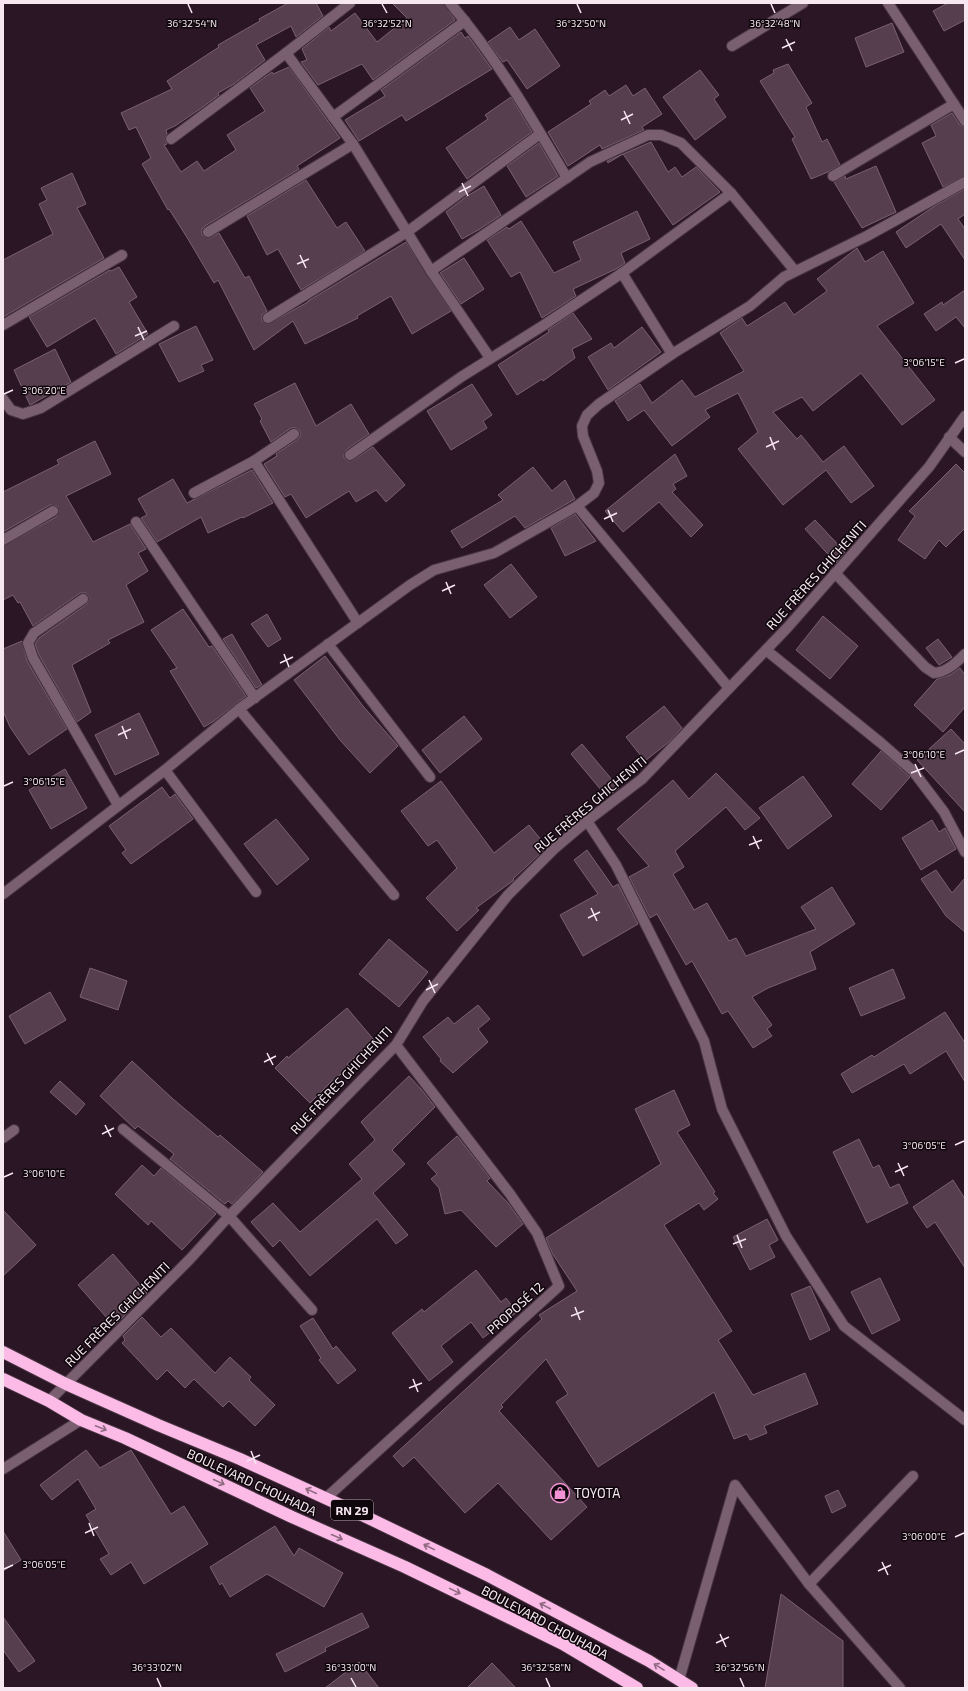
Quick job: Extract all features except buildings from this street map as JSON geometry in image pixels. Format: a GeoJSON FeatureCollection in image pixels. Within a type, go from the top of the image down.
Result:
{"type":"FeatureCollection","features":[{"type":"Feature","properties":{"kind":"highway","name":"RN 29"},"geometry":{"type":"LineString","coordinates":[[3,1352],[66,1384],[326,1498],[487,1576],[648,1661],[692,1688]]}},
{"type":"Feature","properties":{"kind":"highway","name":"BOULEVARD CHOUHADA"},"geometry":{"type":"LineString","coordinates":[[3,1379],[49,1401],[81,1420],[125,1438],[292,1517],[405,1567],[563,1644],[638,1688]]}},
{"type":"Feature","properties":{"kind":"street"},"geometry":{"type":"LineString","coordinates":[[171,139],[286,54],[350,3]]}},
{"type":"Feature","properties":{"kind":"street"},"geometry":{"type":"LineString","coordinates":[[450,3],[505,76],[567,178]]}},
{"type":"Feature","properties":{"kind":"street"},"geometry":{"type":"LineString","coordinates":[[732,46],[803,3]]}},
{"type":"Feature","properties":{"kind":"street"},"geometry":{"type":"LineString","coordinates":[[888,3],[965,121]]}},
{"type":"Feature","properties":{"kind":"street"},"geometry":{"type":"LineString","coordinates":[[333,117],[465,21]]}},
{"type":"Feature","properties":{"kind":"street"},"geometry":{"type":"LineString","coordinates":[[286,54],[353,144],[431,272],[490,358]]}},
{"type":"Feature","properties":{"kind":"street"},"geometry":{"type":"LineString","coordinates":[[833,176],[954,104]]}},
{"type":"Feature","properties":{"kind":"street"},"geometry":{"type":"LineString","coordinates":[[268,318],[407,232],[540,134]]}},
{"type":"Feature","properties":{"kind":"street"},"geometry":{"type":"LineString","coordinates":[[431,272],[590,162],[648,135],[661,135],[681,143],[731,193],[795,271]]}},
{"type":"Feature","properties":{"kind":"street"},"geometry":{"type":"LineString","coordinates":[[208,232],[353,144]]}},
{"type":"Feature","properties":{"kind":"street"},"geometry":{"type":"LineString","coordinates":[[3,894],[165,770],[240,709],[410,585],[434,570],[494,553],[577,506],[594,493],[599,483],[597,471],[583,436],[582,426],[587,415],[599,404],[672,354],[750,306],[784,277],[867,236],[965,182]]}},
{"type":"Feature","properties":{"kind":"street"},"geometry":{"type":"LineString","coordinates":[[350,455],[461,376],[544,325],[622,273],[731,193]]}},
{"type":"Feature","properties":{"kind":"street"},"geometry":{"type":"LineString","coordinates":[[3,325],[122,255]]}},
{"type":"Feature","properties":{"kind":"street"},"geometry":{"type":"LineString","coordinates":[[622,273],[672,354]]}},
{"type":"Feature","properties":{"kind":"street"},"geometry":{"type":"LineString","coordinates":[[3,399],[11,410],[23,414],[41,408],[174,326]]}},
{"type":"Feature","properties":{"kind":"street","name":"RUE FRÈRES GHICHENITI"},"geometry":{"type":"LineString","coordinates":[[49,1401],[190,1259],[229,1216],[396,1045],[423,1001],[508,895],[554,848],[587,820],[642,779],[766,650],[929,467],[965,416]]}},
{"type":"Feature","properties":{"kind":"street"},"geometry":{"type":"LineString","coordinates":[[194,493],[254,461],[294,434]]}},
{"type":"Feature","properties":{"kind":"street"},"geometry":{"type":"LineString","coordinates":[[949,437],[965,452]]}},
{"type":"Feature","properties":{"kind":"street"},"geometry":{"type":"LineString","coordinates":[[254,461],[358,623]]}},
{"type":"Feature","properties":{"kind":"street"},"geometry":{"type":"LineString","coordinates":[[577,506],[729,688]]}},
{"type":"Feature","properties":{"kind":"street"},"geometry":{"type":"LineString","coordinates":[[3,540],[53,511]]}},
{"type":"Feature","properties":{"kind":"street"},"geometry":{"type":"LineString","coordinates":[[136,522],[255,698]]}},
{"type":"Feature","properties":{"kind":"street"},"geometry":{"type":"LineString","coordinates":[[835,573],[925,667],[934,673],[942,673],[965,654]]}},
{"type":"Feature","properties":{"kind":"street"},"geometry":{"type":"LineString","coordinates":[[83,599],[34,633],[28,643],[33,658],[118,805]]}},
{"type":"Feature","properties":{"kind":"street"},"geometry":{"type":"LineString","coordinates":[[328,644],[430,777]]}},
{"type":"Feature","properties":{"kind":"street"},"geometry":{"type":"LineString","coordinates":[[766,650],[881,743],[913,771],[944,812],[965,852]]}},
{"type":"Feature","properties":{"kind":"street"},"geometry":{"type":"LineString","coordinates":[[240,709],[394,895]]}},
{"type":"Feature","properties":{"kind":"street"},"geometry":{"type":"LineString","coordinates":[[165,770],[256,892]]}},
{"type":"Feature","properties":{"kind":"street"},"geometry":{"type":"LineString","coordinates":[[587,820],[616,866],[704,1041],[722,1109],[786,1236],[844,1326],[965,1420]]}},
{"type":"Feature","properties":{"kind":"street","name":"PROPOSÉ 12"},"geometry":{"type":"LineString","coordinates":[[326,1498],[559,1286],[537,1233],[510,1194],[396,1045]]}},
{"type":"Feature","properties":{"kind":"street"},"geometry":{"type":"LineString","coordinates":[[123,1129],[229,1216],[312,1310]]}},
{"type":"Feature","properties":{"kind":"street"},"geometry":{"type":"LineString","coordinates":[[3,1138],[14,1130]]}},
{"type":"Feature","properties":{"kind":"street"},"geometry":{"type":"LineString","coordinates":[[3,1469],[81,1420]]}},
{"type":"Feature","properties":{"kind":"street"},"geometry":{"type":"LineString","coordinates":[[809,1584],[913,1476]]}},
{"type":"Feature","properties":{"kind":"street"},"geometry":{"type":"LineString","coordinates":[[679,1680],[735,1486],[809,1584],[900,1688]]}},
{"type":"Feature","properties":{"kind":"place","name":"TOYOTA"},"geometry":{"type":"Point","coordinates":[560,1493]}}]}
